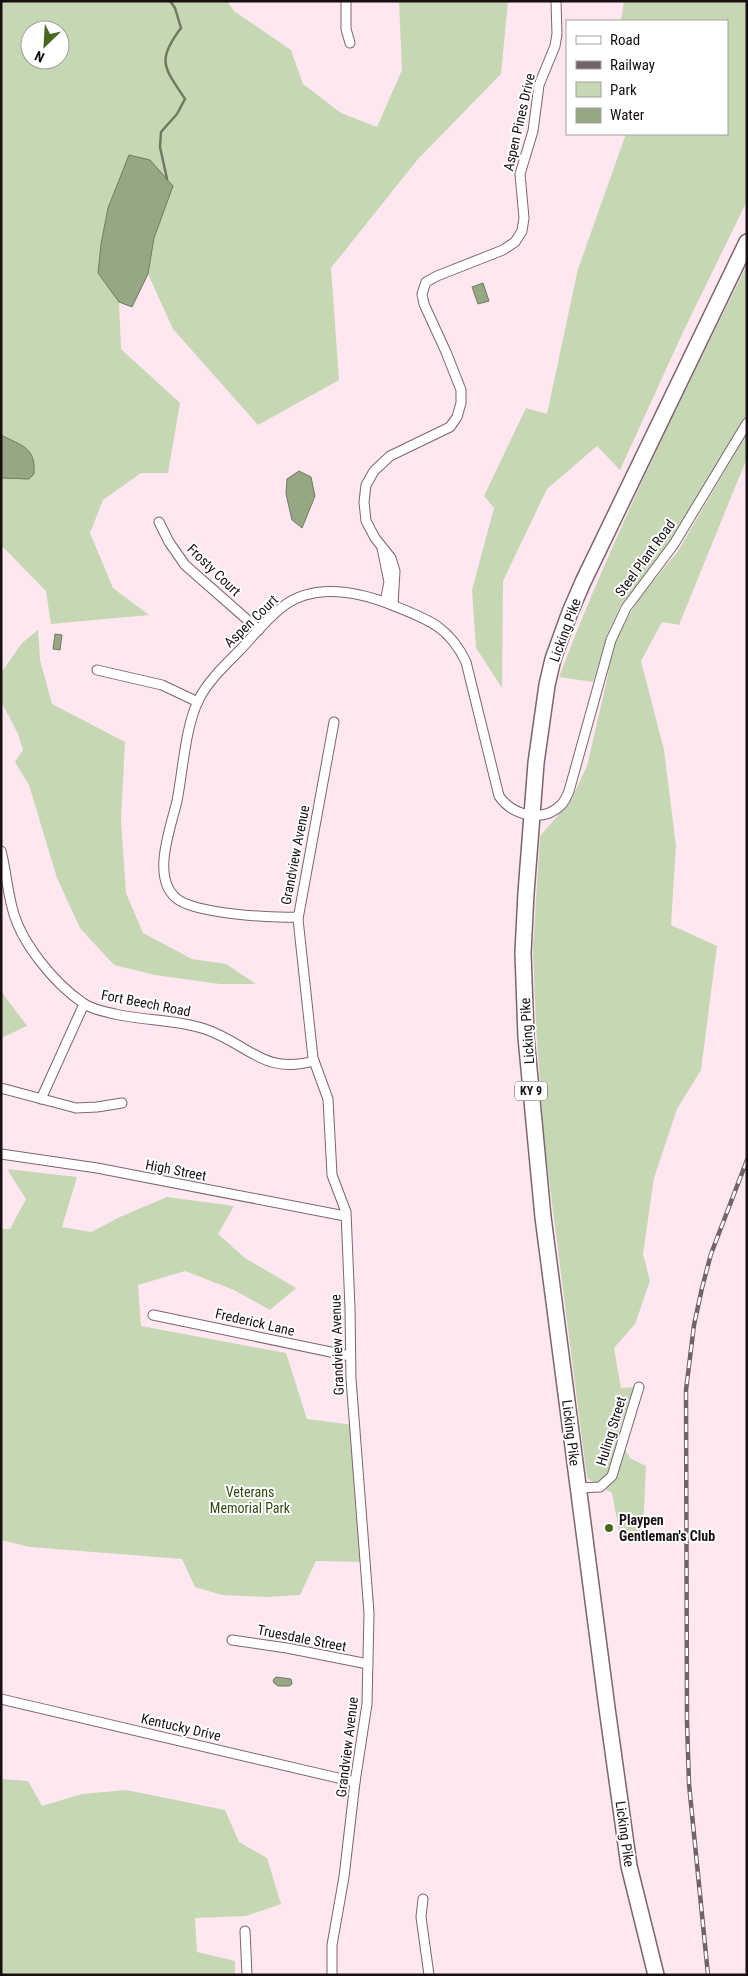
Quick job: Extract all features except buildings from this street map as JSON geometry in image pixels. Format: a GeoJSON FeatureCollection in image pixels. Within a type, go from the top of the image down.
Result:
{"type":"FeatureCollection","features":[{"type":"Feature","properties":{"kind":"main road","name":"Licking Pike"},"geometry":{"type":"LineString","coordinates":[[656,1975],[629,1866],[594,1614],[543,1216],[526,1037],[523,953],[526,893],[536,763],[553,659],[570,612],[747,242]]}},
{"type":"Feature","properties":{"kind":"street"},"geometry":{"type":"LineString","coordinates":[[346,1],[346,29],[350,43]]}},
{"type":"Feature","properties":{"kind":"street","name":"Aspen Pines Drive"},"geometry":{"type":"LineString","coordinates":[[389,604],[395,570],[391,558],[382,548],[366,520],[364,502],[366,486],[374,471],[390,456],[450,427],[457,417],[462,403],[461,390],[424,304],[422,294],[426,282],[503,250],[515,242],[522,231],[524,218],[520,174],[533,131],[539,85],[555,46],[557,34],[556,1]]}},
{"type":"Feature","properties":{"kind":"street","name":"Steel Plant Road"},"geometry":{"type":"LineString","coordinates":[[533,815],[554,811],[563,803],[569,791],[613,635],[626,608],[674,544],[747,422]]}},
{"type":"Feature","properties":{"kind":"street","name":"Frosty Court"},"geometry":{"type":"LineString","coordinates":[[159,522],[169,542],[185,565],[259,630]]}},
{"type":"Feature","properties":{"kind":"street","name":"Aspen Court"},"geometry":{"type":"LineString","coordinates":[[298,917],[235,914],[190,906],[176,898],[167,886],[164,870],[165,850],[177,800],[187,739],[198,702],[208,686],[259,630],[282,608],[311,594],[340,590],[368,596],[437,624],[450,635],[466,662],[499,796],[511,810],[533,815]]}},
{"type":"Feature","properties":{"kind":"street"},"geometry":{"type":"LineString","coordinates":[[97,670],[162,685],[198,702]]}},
{"type":"Feature","properties":{"kind":"street","name":"Grandview Avenue"},"geometry":{"type":"LineString","coordinates":[[332,1975],[332,1944],[344,1876],[355,1782],[367,1704],[369,1613],[357,1475],[344,1206],[332,1176],[328,1099],[314,1061],[298,917],[334,722]]}},
{"type":"Feature","properties":{"kind":"street","name":"Fort Beech Road"},"geometry":{"type":"LineString","coordinates":[[1,851],[8,877],[5,899],[26,941],[49,971],[84,1004],[116,1014],[153,1018],[205,1029],[221,1035],[251,1054],[276,1064],[299,1065],[314,1061]]}},
{"type":"Feature","properties":{"kind":"street"},"geometry":{"type":"LineString","coordinates":[[42,1099],[84,1004]]}},
{"type":"Feature","properties":{"kind":"street"},"geometry":{"type":"LineString","coordinates":[[1,1088],[76,1108],[122,1103]]}},
{"type":"Feature","properties":{"kind":"street","name":"High Street"},"geometry":{"type":"LineString","coordinates":[[1,1154],[97,1168],[345,1216]]}},
{"type":"Feature","properties":{"kind":"street","name":"Frederick Lane"},"geometry":{"type":"LineString","coordinates":[[153,1315],[350,1356]]}},
{"type":"Feature","properties":{"kind":"street","name":"Huling Street"},"geometry":{"type":"LineString","coordinates":[[578,1488],[600,1487],[612,1476],[640,1387]]}},
{"type":"Feature","properties":{"kind":"street","name":"Truesdale Street"},"geometry":{"type":"LineString","coordinates":[[232,1640],[287,1648],[368,1664]]}},
{"type":"Feature","properties":{"kind":"street","name":"Kentucky Drive"},"geometry":{"type":"LineString","coordinates":[[1,1699],[355,1782]]}},
{"type":"Feature","properties":{"kind":"street"},"geometry":{"type":"LineString","coordinates":[[423,1900],[421,1917],[429,1975]]}},
{"type":"Feature","properties":{"kind":"street"},"geometry":{"type":"LineString","coordinates":[[245,1931],[247,1975]]}},
{"type":"Feature","properties":{"kind":"green space"},"geometry":{"type":"Polygon","coordinates":[[[1,1],[227,1],[234,11],[291,50],[303,84],[341,113],[377,127],[402,70],[399,1],[508,1],[501,74],[418,159],[331,268],[339,380],[258,425],[173,329],[148,274],[154,238],[173,186],[167,179],[108,208],[98,273],[119,302],[121,349],[180,403],[168,473],[141,473],[103,500],[90,533],[113,588],[149,615],[51,624],[46,591],[1,545],[1,478],[21,479],[12,441],[1,435],[1,1]]]}},
{"type":"Feature","properties":{"kind":"green space"},"geometry":{"type":"Polygon","coordinates":[[[624,1],[747,1],[747,201],[684,330],[620,470],[597,446],[547,489],[503,581],[502,688],[476,648],[472,590],[494,508],[484,496],[526,408],[547,414],[578,269],[626,135],[728,135],[728,20],[621,20],[624,1]]]}},
{"type":"Feature","properties":{"kind":"green space"},"geometry":{"type":"Polygon","coordinates":[[[747,265],[747,415],[661,556],[621,605],[607,635],[593,682],[559,677],[624,521],[747,265]]]}},
{"type":"Feature","properties":{"kind":"green space"},"geometry":{"type":"Polygon","coordinates":[[[747,433],[747,458],[679,625],[662,622],[641,661],[664,750],[676,846],[671,925],[717,946],[701,1070],[677,1109],[654,1178],[643,1254],[650,1281],[635,1324],[614,1348],[621,1388],[635,1387],[617,1436],[630,1458],[646,1466],[643,1531],[619,1531],[612,1493],[587,1478],[544,1140],[533,949],[540,836],[570,802],[587,766],[614,640],[641,596],[678,551],[747,433]]]}},
{"type":"Feature","properties":{"kind":"green space"},"geometry":{"type":"Polygon","coordinates":[[[38,630],[40,660],[52,704],[125,742],[121,820],[126,893],[143,933],[192,959],[226,964],[256,984],[220,984],[155,975],[114,965],[80,928],[57,878],[29,785],[15,762],[23,750],[18,734],[1,701],[1,673],[22,643],[38,630]]]}},
{"type":"Feature","properties":{"kind":"green space"},"geometry":{"type":"Polygon","coordinates":[[[1,991],[27,1026],[1,1038],[1,991]]]}},
{"type":"Feature","properties":{"kind":"green space","name":"Veterans Memorial Park"},"geometry":{"type":"Polygon","coordinates":[[[7,1169],[77,1177],[62,1227],[91,1232],[122,1216],[167,1197],[234,1206],[218,1234],[245,1258],[296,1288],[270,1310],[234,1290],[185,1271],[138,1285],[141,1326],[286,1353],[307,1419],[354,1425],[364,1562],[316,1561],[300,1595],[266,1597],[222,1595],[195,1587],[182,1559],[30,1547],[1,1540],[1,1229],[10,1229],[26,1199],[7,1169]]]}},
{"type":"Feature","properties":{"kind":"green space"},"geometry":{"type":"Polygon","coordinates":[[[1,1779],[28,1781],[42,1806],[82,1794],[126,1790],[225,1810],[239,1842],[267,1858],[281,1904],[246,1916],[195,1918],[197,1952],[235,1961],[235,1975],[1,1975],[1,1779]]]}},
{"type":"Feature","properties":{"kind":"water"},"geometry":{"type":"Polygon","coordinates":[[[129,155],[150,160],[173,186],[154,238],[148,274],[132,307],[119,302],[98,273],[108,208],[129,155]]]}},
{"type":"Feature","properties":{"kind":"water"},"geometry":{"type":"Polygon","coordinates":[[[483,283],[489,301],[478,304],[472,287],[483,283]]]}},
{"type":"Feature","properties":{"kind":"water"},"geometry":{"type":"Polygon","coordinates":[[[1,435],[26,448],[30,453],[33,458],[34,474],[29,479],[1,478],[1,435]]]}},
{"type":"Feature","properties":{"kind":"water"},"geometry":{"type":"Polygon","coordinates":[[[299,471],[311,477],[315,496],[302,528],[292,520],[286,494],[287,479],[299,471]]]}},
{"type":"Feature","properties":{"kind":"water"},"geometry":{"type":"Polygon","coordinates":[[[55,634],[62,635],[60,650],[53,649],[55,634]]]}},
{"type":"Feature","properties":{"kind":"water"},"geometry":{"type":"Polygon","coordinates":[[[276,1677],[291,1679],[292,1684],[289,1686],[278,1686],[273,1680],[276,1677]]]}},
{"type":"Feature","properties":{"kind":"waterway"},"geometry":{"type":"LineString","coordinates":[[167,179],[160,147],[161,132],[177,114],[185,99],[172,79],[166,64],[168,49],[181,28],[175,8],[170,1]]}},
{"type":"Feature","properties":{"kind":"railway"},"geometry":{"type":"LineString","coordinates":[[708,1975],[689,1784],[687,1722],[686,1390],[694,1325],[711,1254],[747,1160]]}},
{"type":"Feature","properties":{"kind":"place","name":"Playpen Gentleman's Club"},"geometry":{"type":"Point","coordinates":[609,1528]}}]}
